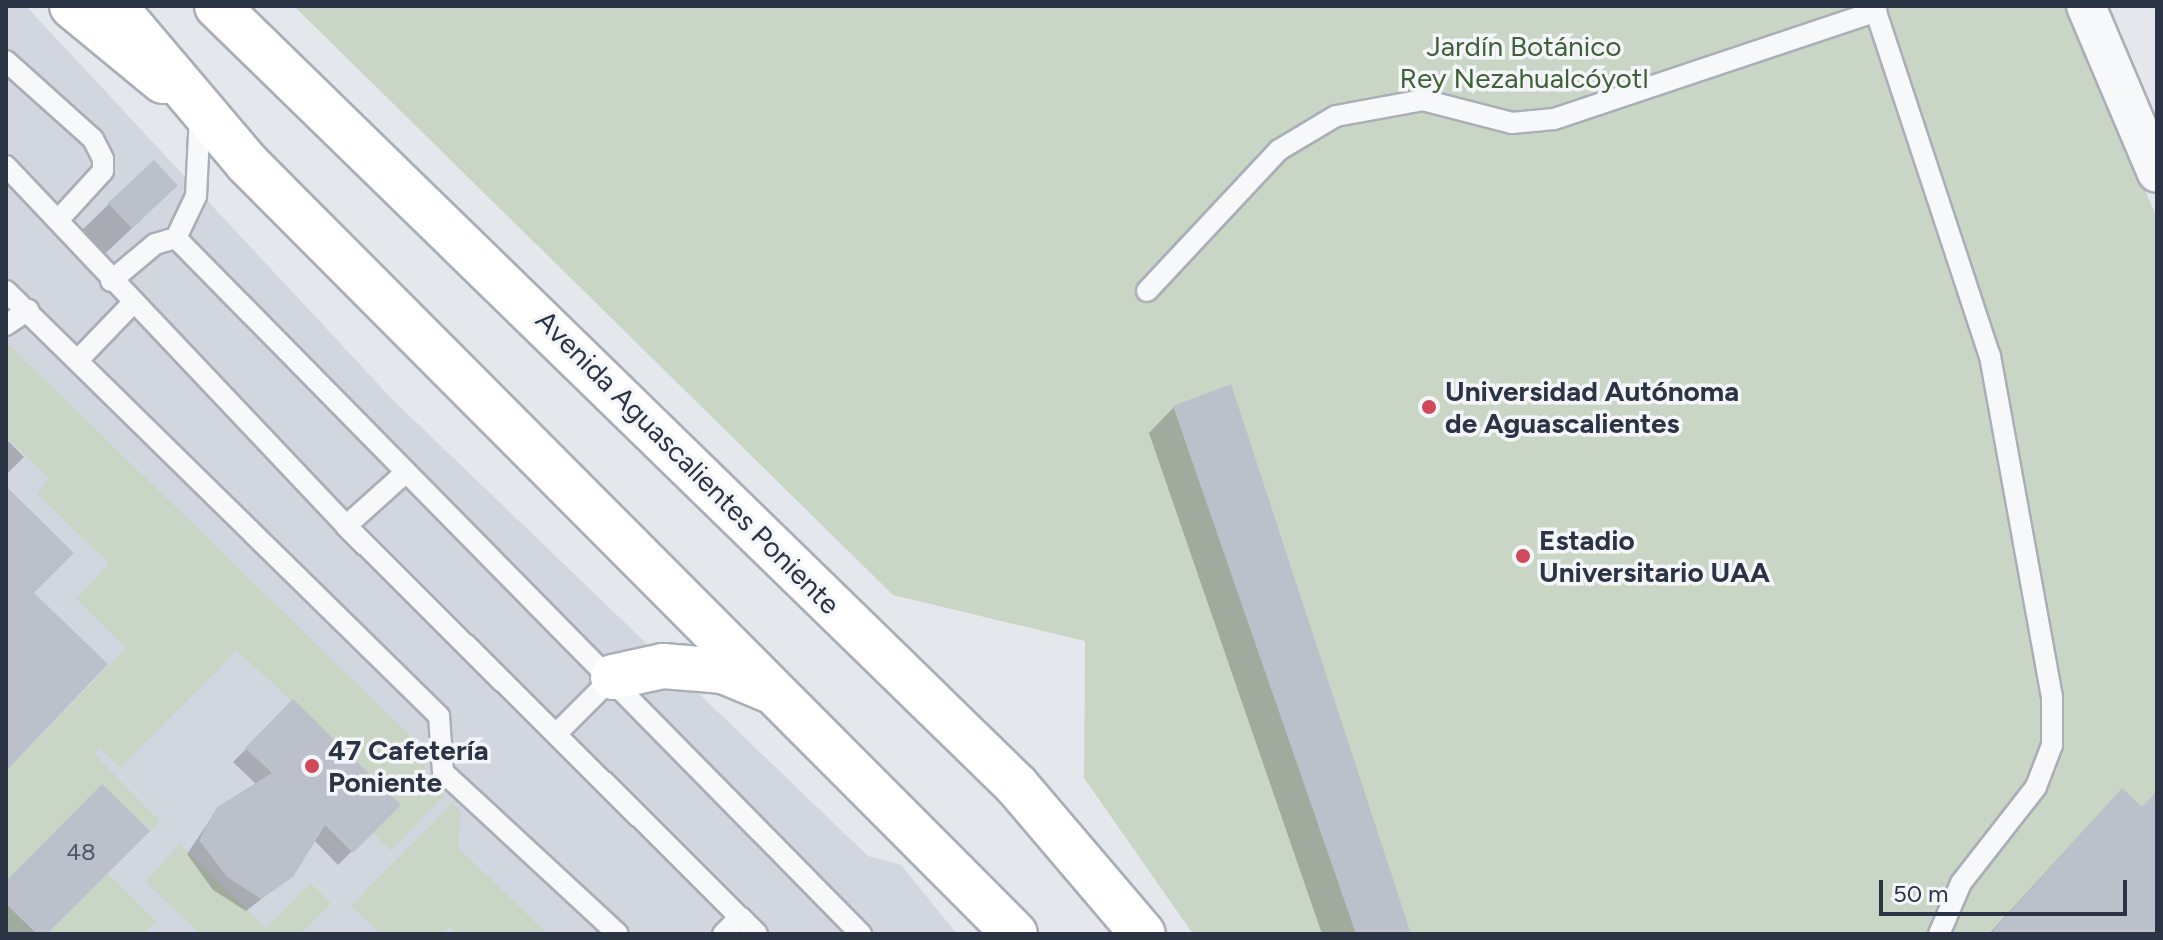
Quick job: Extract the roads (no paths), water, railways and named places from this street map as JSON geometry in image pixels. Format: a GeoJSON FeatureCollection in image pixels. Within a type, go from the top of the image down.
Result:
{"type":"FeatureCollection","features":[{"type":"Feature","properties":{"kind":"main road"},"geometry":{"type":"LineString","coordinates":[[72,6],[200,111]]}},
{"type":"Feature","properties":{"kind":"main road"},"geometry":{"type":"LineString","coordinates":[[114,6],[200,111],[1015,934]]}},
{"type":"Feature","properties":{"kind":"main road","name":"Avenida Aguascalientes Poniente"},"geometry":{"type":"LineString","coordinates":[[217,6],[1017,786],[1143,934]]}},
{"type":"Feature","properties":{"kind":"main road"},"geometry":{"type":"LineString","coordinates":[[613,677],[663,666],[723,671],[781,695]]}},
{"type":"Feature","properties":{"kind":"street"},"geometry":{"type":"LineString","coordinates":[[2086,6],[2157,173]]}},
{"type":"Feature","properties":{"kind":"lane"},"geometry":{"type":"LineString","coordinates":[[1147,291],[1279,150],[1336,116],[1423,100],[1512,123],[1554,119],[1875,9],[1990,356],[2052,698],[2052,745],[2036,787],[1961,883],[1939,934]]}},
{"type":"Feature","properties":{"kind":"lane"},"geometry":{"type":"LineString","coordinates":[[6,61],[93,139],[103,159],[103,171],[59,219]]}},
{"type":"Feature","properties":{"kind":"lane"},"geometry":{"type":"LineString","coordinates":[[111,281],[155,244],[176,238],[196,196],[200,111]]}},
{"type":"Feature","properties":{"kind":"lane"},"geometry":{"type":"LineString","coordinates":[[6,166],[59,219],[131,305],[346,526],[757,934]]}},
{"type":"Feature","properties":{"kind":"lane"},"geometry":{"type":"LineString","coordinates":[[176,238],[404,474],[613,677],[861,934]]}},
{"type":"Feature","properties":{"kind":"lane"},"geometry":{"type":"LineString","coordinates":[[6,291],[439,716],[443,772],[618,934]]}},
{"type":"Feature","properties":{"kind":"lane"},"geometry":{"type":"LineString","coordinates":[[78,360],[131,305]]}},
{"type":"Feature","properties":{"kind":"lane"},"geometry":{"type":"LineString","coordinates":[[6,325],[28,310]]}},
{"type":"Feature","properties":{"kind":"lane"},"geometry":{"type":"LineString","coordinates":[[346,526],[404,474]]}},
{"type":"Feature","properties":{"kind":"lane"},"geometry":{"type":"LineString","coordinates":[[557,733],[613,677]]}},
{"type":"Feature","properties":{"kind":"lane"},"geometry":{"type":"LineString","coordinates":[[723,934],[740,917]]}},
{"type":"Feature","properties":{"kind":"place","name":"Universidad Autónoma de Aguascalientes"},"geometry":{"type":"Point","coordinates":[1429,407]}},
{"type":"Feature","properties":{"kind":"place","name":"Estadio Universitario UAA"},"geometry":{"type":"Point","coordinates":[1523,556]}},
{"type":"Feature","properties":{"kind":"place","name":"47 Cafetería Poniente"},"geometry":{"type":"Point","coordinates":[312,766]}},
{"type":"Feature","properties":{"kind":"park label","name":"Jardín Botánico Rey Nezahualcóyotl"},"geometry":{"type":"Point","coordinates":[1524,62]}}]}
